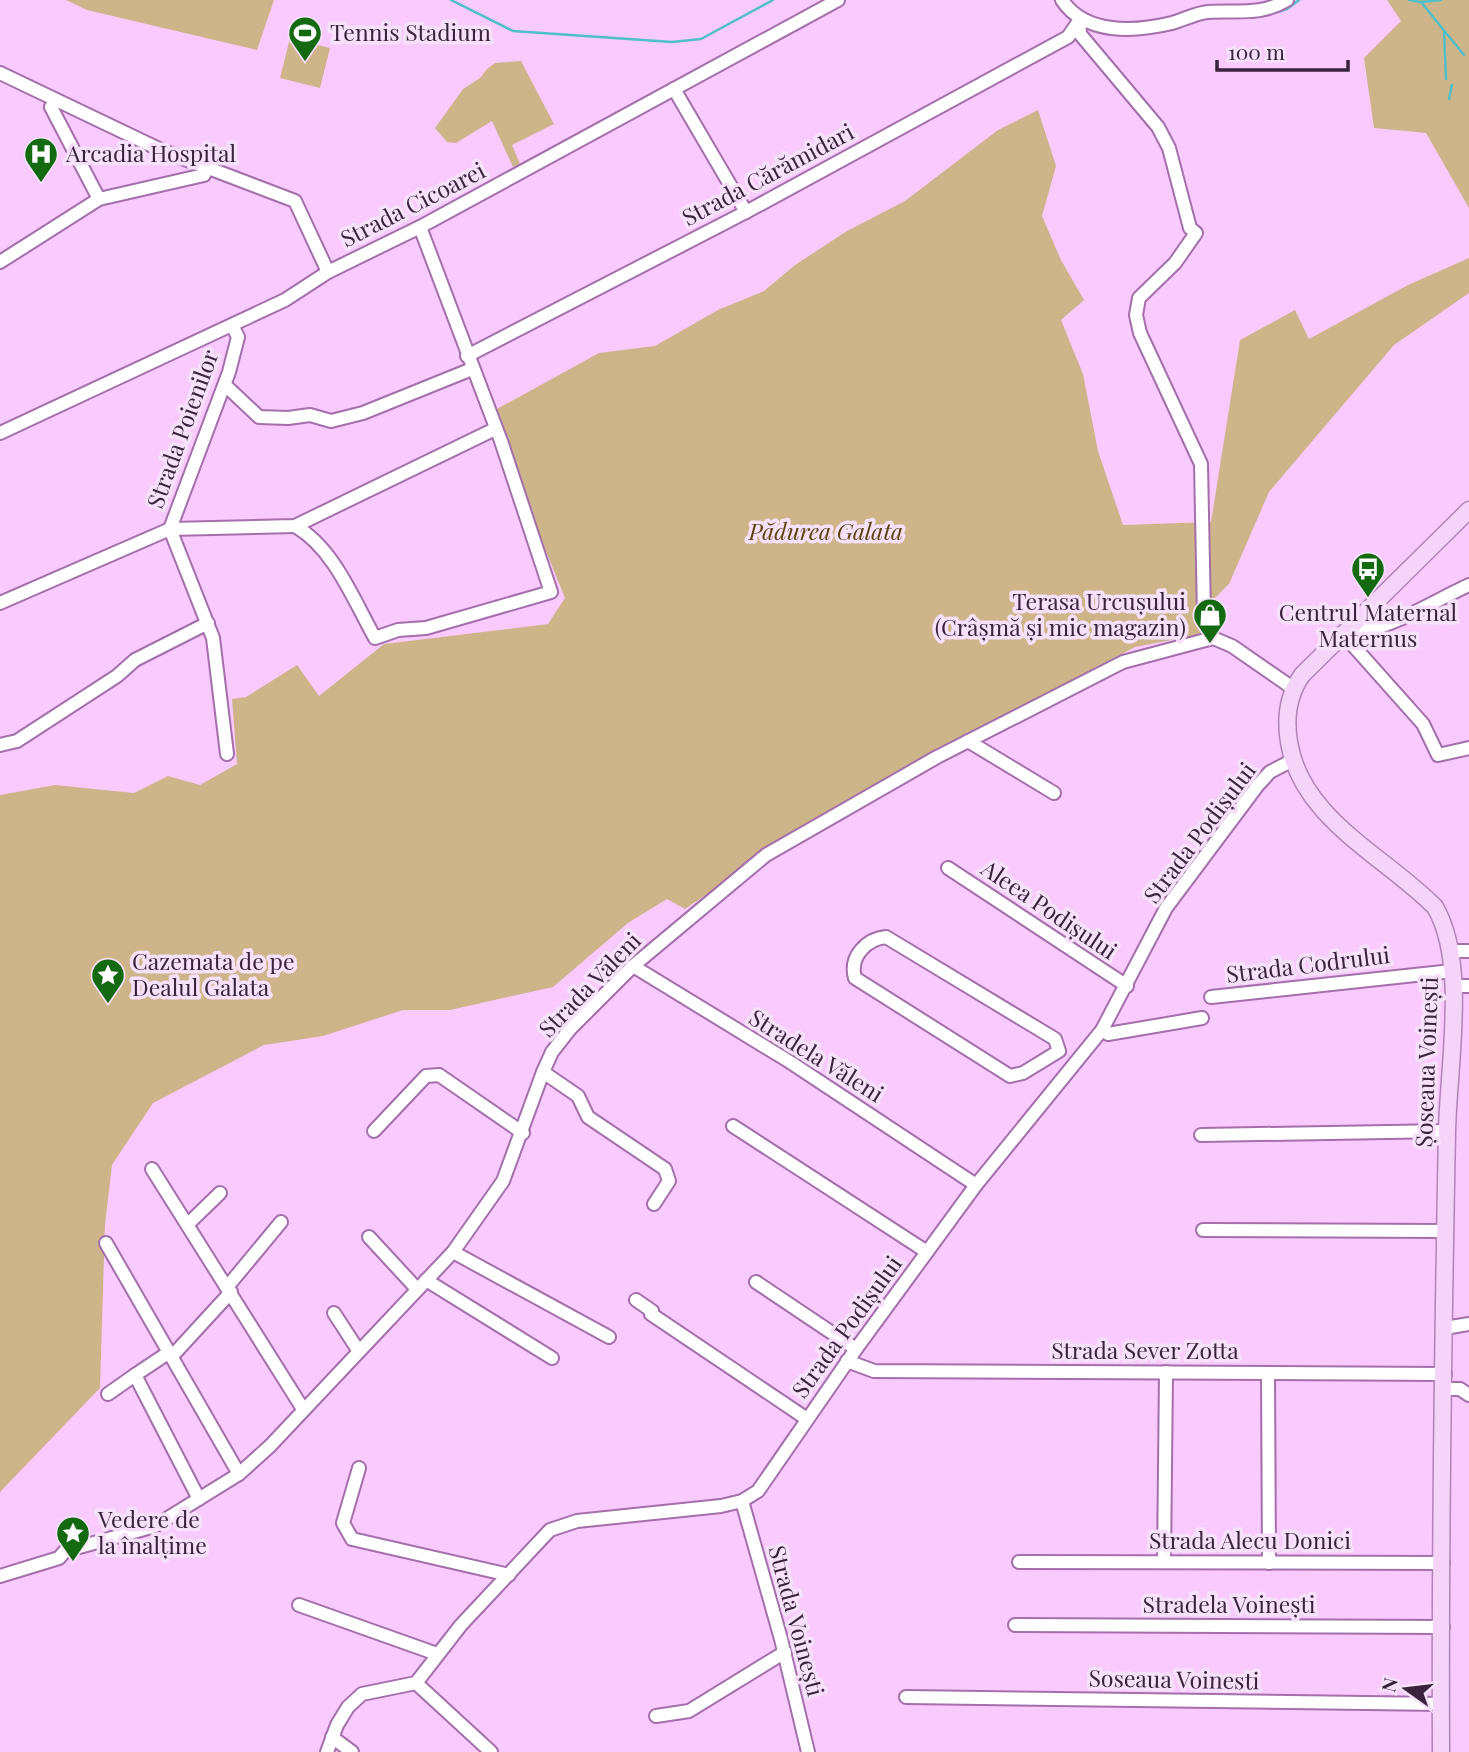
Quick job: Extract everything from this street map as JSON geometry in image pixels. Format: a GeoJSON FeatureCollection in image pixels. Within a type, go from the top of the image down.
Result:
{"type":"FeatureCollection","features":[{"type":"Feature","properties":{"kind":"main road","name":"Șoseaua Voinești"},"geometry":{"type":"LineString","coordinates":[[1441,1752],[1447,1131],[1458,981],[1444,922],[1435,907],[1324,812],[1305,789],[1293,760],[1287,721],[1294,689],[1302,675],[1469,510]]}},
{"type":"Feature","properties":{"kind":"street","name":"Strada Cicoarei"},"geometry":{"type":"LineString","coordinates":[[0,433],[233,327],[285,300],[328,272],[419,227],[838,0]]}},
{"type":"Feature","properties":{"kind":"street"},"geometry":{"type":"LineString","coordinates":[[1062,0],[1079,20],[1105,27],[1137,29],[1207,12],[1261,12],[1287,0]]}},
{"type":"Feature","properties":{"kind":"street"},"geometry":{"type":"LineString","coordinates":[[1079,20],[1080,34],[1158,127],[1169,148],[1190,228],[1196,233],[1175,263],[1139,298],[1136,316],[1140,334],[1200,464],[1204,615],[1213,638],[1231,646],[1294,689]]}},
{"type":"Feature","properties":{"kind":"street","name":"Strada Cărămidari"},"geometry":{"type":"LineString","coordinates":[[467,356],[747,212],[1068,37],[1079,20]]}},
{"type":"Feature","properties":{"kind":"street"},"geometry":{"type":"LineString","coordinates":[[0,73],[207,168],[295,201],[328,272]]}},
{"type":"Feature","properties":{"kind":"street"},"geometry":{"type":"LineString","coordinates":[[674,89],[747,212]]}},
{"type":"Feature","properties":{"kind":"street"},"geometry":{"type":"LineString","coordinates":[[56,101],[51,107],[99,199]]}},
{"type":"Feature","properties":{"kind":"street"},"geometry":{"type":"LineString","coordinates":[[0,262],[99,199],[204,175],[207,168]]}},
{"type":"Feature","properties":{"kind":"street"},"geometry":{"type":"LineString","coordinates":[[295,527],[308,533],[324,551],[375,638],[398,630],[426,628],[548,594],[551,589],[495,429],[419,227]]}},
{"type":"Feature","properties":{"kind":"street","name":"Strada Poienilor"},"geometry":{"type":"LineString","coordinates":[[0,603],[170,529],[171,519],[225,385],[238,337],[233,327]]}},
{"type":"Feature","properties":{"kind":"street"},"geometry":{"type":"LineString","coordinates":[[225,385],[259,417],[310,415],[331,421],[392,402],[472,369]]}},
{"type":"Feature","properties":{"kind":"street"},"geometry":{"type":"LineString","coordinates":[[227,754],[208,623],[170,529],[295,527],[495,429]]}},
{"type":"Feature","properties":{"kind":"street"},"geometry":{"type":"LineString","coordinates":[[1348,628],[1368,629],[1386,623],[1469,584]]}},
{"type":"Feature","properties":{"kind":"street"},"geometry":{"type":"LineString","coordinates":[[0,745],[17,741],[117,676],[135,660],[208,623]]}},
{"type":"Feature","properties":{"kind":"street"},"geometry":{"type":"LineString","coordinates":[[1348,628],[1423,724],[1438,755],[1469,748]]}},
{"type":"Feature","properties":{"kind":"street","name":"Strada Văleni"},"geometry":{"type":"LineString","coordinates":[[0,1576],[59,1558],[65,1551],[155,1526],[254,1463],[453,1252],[503,1181],[523,1133],[543,1072],[552,1052],[570,1029],[633,966],[706,910],[766,855],[851,804],[968,741],[1123,663],[1213,638]]}},
{"type":"Feature","properties":{"kind":"street"},"geometry":{"type":"LineString","coordinates":[[968,741],[1054,793]]}},
{"type":"Feature","properties":{"kind":"street","name":"Strada Podișului"},"geometry":{"type":"LineString","coordinates":[[742,1501],[758,1491],[847,1361],[976,1185],[1102,1030],[1176,894],[1258,785],[1270,772],[1293,760]]}},
{"type":"Feature","properties":{"kind":"street","name":"Aleea Podișului"},"geometry":{"type":"LineString","coordinates":[[948,868],[1127,986]]}},
{"type":"Feature","properties":{"kind":"street"},"geometry":{"type":"LineString","coordinates":[[1059,1051],[1023,1073],[1010,1076],[855,978],[855,962],[867,943],[886,937],[1055,1040],[1059,1051],[1077,1062]]}},
{"type":"Feature","properties":{"kind":"street"},"geometry":{"type":"LineString","coordinates":[[1451,951],[1469,951]]}},
{"type":"Feature","properties":{"kind":"street","name":"Stradela Văleni"},"geometry":{"type":"LineString","coordinates":[[633,966],[790,1062],[976,1185]]}},
{"type":"Feature","properties":{"kind":"street","name":"Strada Codrului"},"geometry":{"type":"LineString","coordinates":[[1211,997],[1458,981]]}},
{"type":"Feature","properties":{"kind":"street"},"geometry":{"type":"LineString","coordinates":[[1102,1030],[1108,1034],[1202,1018]]}},
{"type":"Feature","properties":{"kind":"street"},"geometry":{"type":"LineString","coordinates":[[543,1072],[578,1096],[588,1117],[665,1169],[669,1181],[654,1205]]}},
{"type":"Feature","properties":{"kind":"street"},"geometry":{"type":"LineString","coordinates":[[374,1131],[426,1076],[439,1075],[523,1133]]}},
{"type":"Feature","properties":{"kind":"street"},"geometry":{"type":"LineString","coordinates":[[733,1126],[927,1252]]}},
{"type":"Feature","properties":{"kind":"street"},"geometry":{"type":"LineString","coordinates":[[1200,1135],[1447,1131]]}},
{"type":"Feature","properties":{"kind":"street"},"geometry":{"type":"LineString","coordinates":[[152,1169],[230,1289],[303,1409]]}},
{"type":"Feature","properties":{"kind":"street"},"geometry":{"type":"LineString","coordinates":[[188,1224],[220,1193]]}},
{"type":"Feature","properties":{"kind":"street"},"geometry":{"type":"LineString","coordinates":[[108,1394],[170,1353],[175,1353],[230,1289],[281,1222]]}},
{"type":"Feature","properties":{"kind":"street"},"geometry":{"type":"LineString","coordinates":[[1203,1230],[1446,1231]]}},
{"type":"Feature","properties":{"kind":"street"},"geometry":{"type":"LineString","coordinates":[[369,1237],[417,1289]]}},
{"type":"Feature","properties":{"kind":"street"},"geometry":{"type":"LineString","coordinates":[[106,1243],[239,1474]]}},
{"type":"Feature","properties":{"kind":"street"},"geometry":{"type":"LineString","coordinates":[[453,1252],[609,1338]]}},
{"type":"Feature","properties":{"kind":"street"},"geometry":{"type":"LineString","coordinates":[[426,1280],[552,1358]]}},
{"type":"Feature","properties":{"kind":"street"},"geometry":{"type":"LineString","coordinates":[[756,1282],[856,1349]]}},
{"type":"Feature","properties":{"kind":"street"},"geometry":{"type":"LineString","coordinates":[[636,1300],[652,1311],[651,1314],[807,1419]]}},
{"type":"Feature","properties":{"kind":"street"},"geometry":{"type":"LineString","coordinates":[[334,1313],[358,1350]]}},
{"type":"Feature","properties":{"kind":"street"},"geometry":{"type":"LineString","coordinates":[[1445,1328],[1469,1324]]}},
{"type":"Feature","properties":{"kind":"street","name":"Strada Sever Zotta"},"geometry":{"type":"LineString","coordinates":[[847,1361],[874,1371],[1268,1373],[1445,1381],[1469,1395]]}},
{"type":"Feature","properties":{"kind":"street"},"geometry":{"type":"LineString","coordinates":[[1164,1562],[1166,1372]]}},
{"type":"Feature","properties":{"kind":"street"},"geometry":{"type":"LineString","coordinates":[[1268,1373],[1269,1563]]}},
{"type":"Feature","properties":{"kind":"street"},"geometry":{"type":"LineString","coordinates":[[135,1376],[200,1499]]}},
{"type":"Feature","properties":{"kind":"street"},"geometry":{"type":"LineString","coordinates":[[359,1468],[343,1522],[352,1539],[509,1575]]}},
{"type":"Feature","properties":{"kind":"street"},"geometry":{"type":"LineString","coordinates":[[327,1752],[348,1707],[362,1694],[416,1683],[437,1654],[550,1530],[562,1524],[742,1501]]}},
{"type":"Feature","properties":{"kind":"street","name":"Strada Voinești"},"geometry":{"type":"LineString","coordinates":[[742,1501],[785,1652],[808,1752]]}},
{"type":"Feature","properties":{"kind":"street","name":"Strada Alecu Donici"},"geometry":{"type":"LineString","coordinates":[[1018,1562],[1443,1563]]}},
{"type":"Feature","properties":{"kind":"street"},"geometry":{"type":"LineString","coordinates":[[299,1605],[437,1654]]}},
{"type":"Feature","properties":{"kind":"street","name":"Stradela Voinești"},"geometry":{"type":"LineString","coordinates":[[1016,1625],[1443,1627]]}},
{"type":"Feature","properties":{"kind":"street"},"geometry":{"type":"LineString","coordinates":[[656,1716],[689,1711],[785,1652]]}},
{"type":"Feature","properties":{"kind":"street"},"geometry":{"type":"LineString","coordinates":[[416,1683],[491,1752]]}},
{"type":"Feature","properties":{"kind":"street","name":"Soseaua Voinesti"},"geometry":{"type":"LineString","coordinates":[[906,1697],[1442,1704]]}},
{"type":"Feature","properties":{"kind":"street"},"geometry":{"type":"LineString","coordinates":[[332,1737],[352,1752]]}},
{"type":"Feature","properties":{"kind":"green space"},"geometry":{"type":"Polygon","coordinates":[[[66,0],[274,0],[257,50],[87,10],[66,0]]]}},
{"type":"Feature","properties":{"kind":"green space"},"geometry":{"type":"Polygon","coordinates":[[[1387,0],[1469,0],[1469,208],[1426,133],[1374,128],[1364,58],[1401,21],[1387,0]]]}},
{"type":"Feature","properties":{"kind":"green space","name":"Tennis Stadium"},"geometry":{"type":"Polygon","coordinates":[[[290,38],[330,48],[320,88],[280,78],[290,38]]]}},
{"type":"Feature","properties":{"kind":"green space"},"geometry":{"type":"Polygon","coordinates":[[[521,61],[554,124],[512,145],[520,164],[513,167],[492,121],[456,143],[447,142],[435,128],[463,89],[480,78],[495,63],[521,61]]]}},
{"type":"Feature","properties":{"kind":"green space","name":"Pădurea Galata"},"geometry":{"type":"Polygon","coordinates":[[[1038,110],[1056,166],[1042,216],[1061,260],[1084,300],[1061,320],[1083,374],[1098,451],[1123,525],[1211,522],[1240,340],[1295,310],[1309,339],[1408,285],[1469,258],[1469,293],[1394,345],[1269,492],[1229,584],[1195,618],[1203,634],[1135,647],[923,758],[843,802],[685,909],[667,899],[628,923],[553,987],[450,1010],[403,1010],[323,1036],[264,1045],[153,1103],[112,1165],[105,1225],[100,1388],[0,1492],[0,795],[55,785],[134,793],[168,776],[200,785],[237,764],[232,699],[246,697],[297,665],[319,696],[384,644],[548,624],[565,598],[501,441],[495,410],[599,353],[655,346],[718,310],[764,291],[795,265],[847,231],[905,201],[998,130],[1038,110]]]}},
{"type":"Feature","properties":{"kind":"waterway"},"geometry":{"type":"LineString","coordinates":[[451,0],[513,31],[672,42],[701,39],[773,0]]}},
{"type":"Feature","properties":{"kind":"waterway"},"geometry":{"type":"LineString","coordinates":[[1267,15],[1287,9],[1299,0]]}},
{"type":"Feature","properties":{"kind":"waterway"},"geometry":{"type":"LineString","coordinates":[[1409,0],[1421,2],[1464,55]]}},
{"type":"Feature","properties":{"kind":"waterway"},"geometry":{"type":"LineString","coordinates":[[1421,2],[1441,0]]}},
{"type":"Feature","properties":{"kind":"waterway"},"geometry":{"type":"LineString","coordinates":[[1444,33],[1446,79]]}},
{"type":"Feature","properties":{"kind":"waterway"},"geometry":{"type":"LineString","coordinates":[[1449,99],[1452,85]]}},
{"type":"Feature","properties":{"kind":"place","name":"Tennis Stadium"},"geometry":{"type":"Point","coordinates":[305,63]}},
{"type":"Feature","properties":{"kind":"place","name":"Arcadia Hospital"},"geometry":{"type":"Point","coordinates":[41,184]}},
{"type":"Feature","properties":{"kind":"place","name":"Centrul Maternal Maternus"},"geometry":{"type":"Point","coordinates":[1368,599]}},
{"type":"Feature","properties":{"kind":"place","name":"Terasa Urcușului (Crâșmă și mic magazin)"},"geometry":{"type":"Point","coordinates":[1210,645]}},
{"type":"Feature","properties":{"kind":"place","name":"Cazemata de pe Dealul Galata"},"geometry":{"type":"Point","coordinates":[108,1005]}},
{"type":"Feature","properties":{"kind":"place","name":"Vedere de la înalțime"},"geometry":{"type":"Point","coordinates":[73,1563]}}]}
